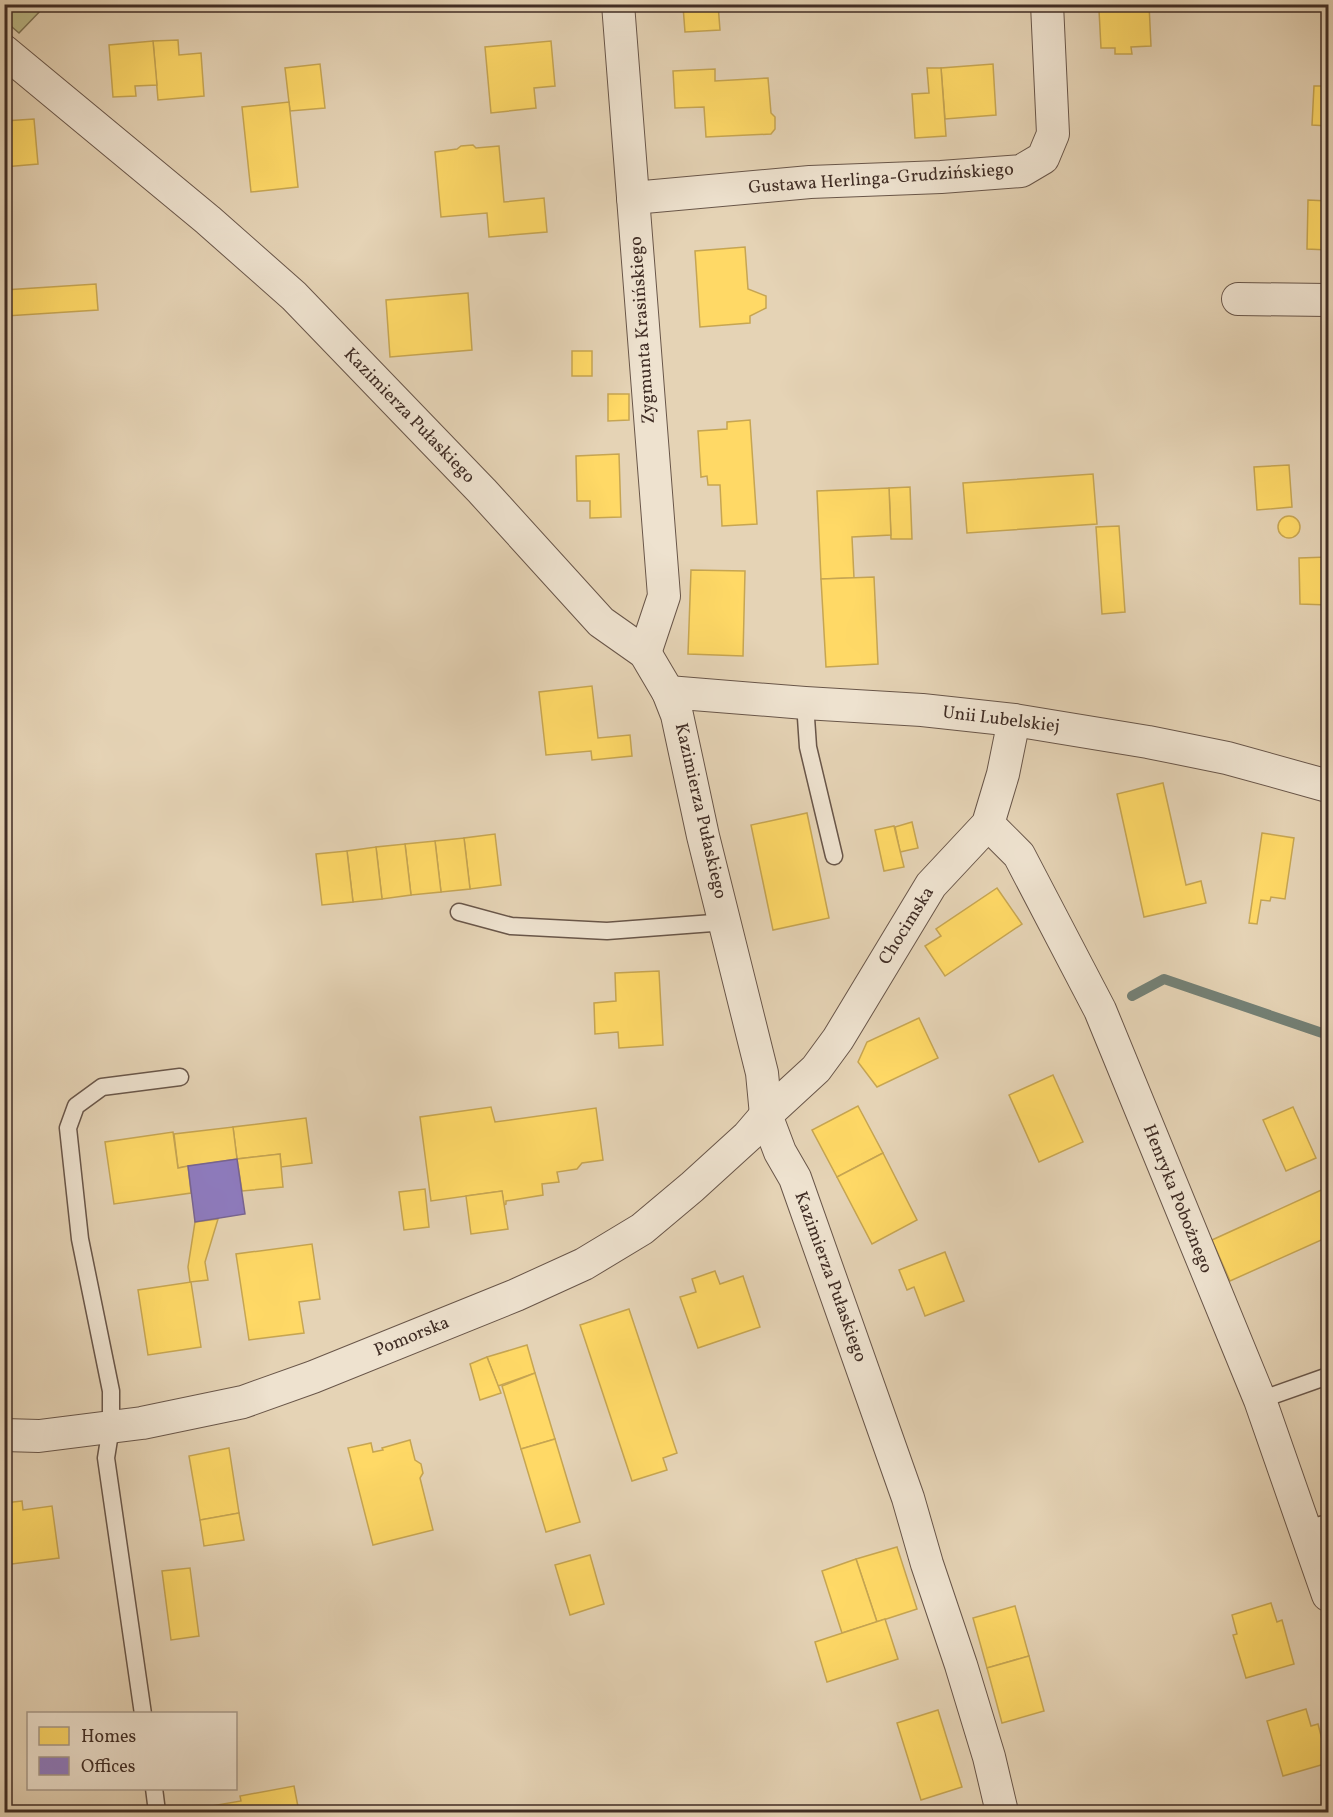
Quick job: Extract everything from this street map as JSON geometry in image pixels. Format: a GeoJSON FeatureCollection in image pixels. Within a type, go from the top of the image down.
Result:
{"type":"FeatureCollection","features":[{"type":"Feature","properties":{"kind":"street","name":"Zygmunta Krasińskiego"},"geometry":{"type":"LineString","coordinates":[[618,4],[664,596],[645,653]]}},
{"type":"Feature","properties":{"kind":"street","name":"Gustawa Herlinga-Grudzińskiego"},"geometry":{"type":"LineString","coordinates":[[633,198],[810,182],[941,177],[1021,171],[1043,158],[1053,134],[1047,4]]}},
{"type":"Feature","properties":{"kind":"street","name":"Kazimierza Pułaskiego"},"geometry":{"type":"LineString","coordinates":[[4,51],[208,220],[294,296],[482,491],[601,622],[645,653],[668,692],[677,715],[703,836],[762,1073],[766,1115],[780,1152],[795,1178],[807,1210],[908,1498],[989,1757],[1002,1812]]}},
{"type":"Feature","properties":{"kind":"street"},"geometry":{"type":"LineString","coordinates":[[1238,299],[1329,300]]}},
{"type":"Feature","properties":{"kind":"street","name":"Unii Lubelskiej"},"geometry":{"type":"LineString","coordinates":[[668,692],[922,710],[1014,720],[1227,758],[1329,786]]}},
{"type":"Feature","properties":{"kind":"street","name":"Chocimska"},"geometry":{"type":"LineString","coordinates":[[766,1115],[816,1069],[838,1039],[931,885],[988,824],[1003,774],[1014,720]]}},
{"type":"Feature","properties":{"kind":"street","name":"Henryka Pobożnego"},"geometry":{"type":"LineString","coordinates":[[988,824],[1019,855],[1100,1010],[1260,1400],[1317,1526],[1329,1594]]}},
{"type":"Feature","properties":{"kind":"street","name":"Pomorska"},"geometry":{"type":"LineString","coordinates":[[4,1435],[39,1436],[142,1423],[243,1402],[313,1377],[516,1295],[584,1264],[642,1228],[692,1187],[748,1136],[766,1115]]}},
{"type":"Feature","properties":{"kind":"lane"},"geometry":{"type":"LineString","coordinates":[[805,703],[808,747],[834,856]]}},
{"type":"Feature","properties":{"kind":"lane"},"geometry":{"type":"LineString","coordinates":[[459,912],[511,926],[607,931],[726,921]]}},
{"type":"Feature","properties":{"kind":"lane"},"geometry":{"type":"LineString","coordinates":[[143,1712],[106,1458],[111,1427],[111,1391],[80,1239],[68,1128],[76,1106],[102,1087],[180,1077]]}},
{"type":"Feature","properties":{"kind":"lane"},"geometry":{"type":"LineString","coordinates":[[1260,1400],[1329,1376]]}},
{"type":"Feature","properties":{"kind":"lane"},"geometry":{"type":"LineString","coordinates":[[154,1790],[157,1812]]}},
{"type":"Feature","properties":{"kind":"shaded area"},"geometry":{"type":"Polygon","coordinates":[[[5,4],[46,5],[19,33],[5,21],[5,4]]]}},
{"type":"Feature","properties":{"kind":"building: Homes"},"geometry":{"type":"Polygon","coordinates":[[[671,4],[718,4],[720,30],[685,32],[683,6],[671,7],[671,4]]]}},
{"type":"Feature","properties":{"kind":"building: Homes"},"geometry":{"type":"Polygon","coordinates":[[[1107,4],[1149,4],[1151,46],[1131,47],[1132,54],[1115,54],[1115,48],[1101,48],[1099,10],[1107,10],[1107,4]]]}},
{"type":"Feature","properties":{"kind":"building: Homes"},"geometry":{"type":"Polygon","coordinates":[[[178,40],[179,55],[201,53],[204,96],[158,100],[153,41],[178,40]]]}},
{"type":"Feature","properties":{"kind":"building: Homes"},"geometry":{"type":"Polygon","coordinates":[[[153,41],[157,85],[135,86],[136,96],[113,97],[109,45],[153,41]]]}},
{"type":"Feature","properties":{"kind":"building: Homes"},"geometry":{"type":"Polygon","coordinates":[[[551,41],[555,86],[534,88],[536,108],[491,113],[485,47],[551,41]]]}},
{"type":"Feature","properties":{"kind":"building: Homes"},"geometry":{"type":"Polygon","coordinates":[[[320,64],[325,108],[290,111],[285,68],[320,64]]]}},
{"type":"Feature","properties":{"kind":"building: Homes"},"geometry":{"type":"Polygon","coordinates":[[[993,64],[996,115],[945,119],[941,68],[993,64]]]}},
{"type":"Feature","properties":{"kind":"building: Homes"},"geometry":{"type":"Polygon","coordinates":[[[927,68],[941,68],[946,136],[915,138],[912,94],[929,93],[927,68]]]}},
{"type":"Feature","properties":{"kind":"building: Homes"},"geometry":{"type":"Polygon","coordinates":[[[715,69],[715,81],[768,78],[771,113],[775,117],[775,129],[771,134],[706,137],[704,107],[675,108],[673,71],[715,69]]]}},
{"type":"Feature","properties":{"kind":"building: Homes"},"geometry":{"type":"Polygon","coordinates":[[[1314,86],[1328,86],[1328,126],[1312,125],[1314,86]]]}},
{"type":"Feature","properties":{"kind":"building: Homes"},"geometry":{"type":"Polygon","coordinates":[[[289,102],[298,187],[251,192],[242,107],[289,102]]]}},
{"type":"Feature","properties":{"kind":"building: Homes"},"geometry":{"type":"Polygon","coordinates":[[[34,119],[38,164],[4,167],[4,121],[34,119]]]}},
{"type":"Feature","properties":{"kind":"building: Homes"},"geometry":{"type":"Polygon","coordinates":[[[473,145],[476,148],[499,146],[504,202],[544,198],[547,232],[489,237],[487,213],[441,217],[435,152],[473,145]]]}},
{"type":"Feature","properties":{"kind":"building: Homes"},"geometry":{"type":"Polygon","coordinates":[[[1308,200],[1328,201],[1328,250],[1307,249],[1308,200]]]}},
{"type":"Feature","properties":{"kind":"building: Homes"},"geometry":{"type":"Polygon","coordinates":[[[745,247],[748,289],[766,296],[766,308],[750,316],[750,323],[700,327],[695,251],[745,247]]]}},
{"type":"Feature","properties":{"kind":"building: Homes"},"geometry":{"type":"Polygon","coordinates":[[[96,284],[98,310],[6,316],[4,290],[96,284]]]}},
{"type":"Feature","properties":{"kind":"building: Homes"},"geometry":{"type":"Polygon","coordinates":[[[468,293],[472,350],[390,357],[386,300],[468,293]]]}},
{"type":"Feature","properties":{"kind":"building: Homes"},"geometry":{"type":"Polygon","coordinates":[[[572,351],[592,351],[592,376],[572,376],[572,351]]]}},
{"type":"Feature","properties":{"kind":"building: Homes"},"geometry":{"type":"Polygon","coordinates":[[[608,394],[629,394],[629,420],[608,421],[608,394]]]}},
{"type":"Feature","properties":{"kind":"building: Homes"},"geometry":{"type":"Polygon","coordinates":[[[750,420],[757,524],[722,526],[720,485],[708,485],[707,476],[701,477],[698,431],[727,429],[727,422],[750,420]]]}},
{"type":"Feature","properties":{"kind":"building: Homes"},"geometry":{"type":"Polygon","coordinates":[[[619,454],[621,517],[590,518],[590,501],[577,501],[576,456],[619,454]]]}},
{"type":"Feature","properties":{"kind":"building: Homes"},"geometry":{"type":"Polygon","coordinates":[[[1289,465],[1292,507],[1257,510],[1254,467],[1289,465]]]}},
{"type":"Feature","properties":{"kind":"building: Homes"},"geometry":{"type":"Polygon","coordinates":[[[1093,474],[1097,524],[967,533],[963,483],[1093,474]]]}},
{"type":"Feature","properties":{"kind":"building: Homes"},"geometry":{"type":"Polygon","coordinates":[[[910,487],[912,539],[891,539],[889,488],[910,487]]]}},
{"type":"Feature","properties":{"kind":"building: Homes"},"geometry":{"type":"Polygon","coordinates":[[[889,488],[891,535],[852,537],[854,578],[821,579],[817,491],[889,488]]]}},
{"type":"Feature","properties":{"kind":"building: Homes"},"geometry":{"type":"Polygon","coordinates":[[[1289,516],[1297,519],[1300,527],[1297,535],[1289,538],[1281,535],[1278,527],[1281,519],[1289,516]]]}},
{"type":"Feature","properties":{"kind":"building: Homes"},"geometry":{"type":"Polygon","coordinates":[[[1119,526],[1125,612],[1102,614],[1096,527],[1119,526]]]}},
{"type":"Feature","properties":{"kind":"building: Homes"},"geometry":{"type":"Polygon","coordinates":[[[1328,557],[1328,605],[1300,604],[1299,558],[1328,557]]]}},
{"type":"Feature","properties":{"kind":"building: Homes"},"geometry":{"type":"Polygon","coordinates":[[[691,570],[745,571],[743,656],[688,654],[691,570]]]}},
{"type":"Feature","properties":{"kind":"building: Homes"},"geometry":{"type":"Polygon","coordinates":[[[874,577],[878,664],[826,667],[821,579],[874,577]]]}},
{"type":"Feature","properties":{"kind":"building: Homes"},"geometry":{"type":"Polygon","coordinates":[[[592,686],[598,738],[630,735],[632,756],[592,760],[591,751],[546,755],[539,692],[592,686]]]}},
{"type":"Feature","properties":{"kind":"building: Homes"},"geometry":{"type":"Polygon","coordinates":[[[1163,783],[1186,885],[1201,881],[1206,903],[1144,917],[1117,794],[1163,783]]]}},
{"type":"Feature","properties":{"kind":"building: Homes"},"geometry":{"type":"Polygon","coordinates":[[[807,813],[829,918],[773,930],[751,825],[807,813]]]}},
{"type":"Feature","properties":{"kind":"building: Homes"},"geometry":{"type":"Polygon","coordinates":[[[912,822],[918,848],[900,852],[895,827],[912,822]]]}},
{"type":"Feature","properties":{"kind":"building: Homes"},"geometry":{"type":"Polygon","coordinates":[[[894,826],[904,867],[884,871],[875,830],[894,826]]]}},
{"type":"Feature","properties":{"kind":"building: Homes"},"geometry":{"type":"Polygon","coordinates":[[[1262,833],[1294,838],[1285,899],[1271,897],[1270,901],[1261,900],[1257,924],[1249,923],[1262,833]]]}},
{"type":"Feature","properties":{"kind":"building: Homes"},"geometry":{"type":"Polygon","coordinates":[[[495,834],[501,885],[470,889],[464,838],[495,834]]]}},
{"type":"Feature","properties":{"kind":"building: Homes"},"geometry":{"type":"Polygon","coordinates":[[[464,838],[470,889],[441,892],[435,841],[464,838]]]}},
{"type":"Feature","properties":{"kind":"building: Homes"},"geometry":{"type":"Polygon","coordinates":[[[435,841],[441,892],[411,895],[405,844],[435,841]]]}},
{"type":"Feature","properties":{"kind":"building: Homes"},"geometry":{"type":"Polygon","coordinates":[[[405,844],[411,895],[382,899],[376,847],[405,844]]]}},
{"type":"Feature","properties":{"kind":"building: Homes"},"geometry":{"type":"Polygon","coordinates":[[[376,847],[382,899],[353,902],[347,851],[376,847]]]}},
{"type":"Feature","properties":{"kind":"building: Homes"},"geometry":{"type":"Polygon","coordinates":[[[347,851],[353,902],[322,905],[316,854],[347,851]]]}},
{"type":"Feature","properties":{"kind":"building: Homes"},"geometry":{"type":"Polygon","coordinates":[[[997,888],[1022,924],[945,976],[925,946],[941,936],[936,929],[997,888]]]}},
{"type":"Feature","properties":{"kind":"building: Homes"},"geometry":{"type":"Polygon","coordinates":[[[659,971],[663,1045],[619,1048],[618,1032],[595,1034],[594,1003],[616,1001],[615,973],[659,971]]]}},
{"type":"Feature","properties":{"kind":"building: Homes"},"geometry":{"type":"Polygon","coordinates":[[[919,1018],[938,1058],[877,1087],[858,1062],[867,1042],[919,1018]]]}},
{"type":"Feature","properties":{"kind":"building: Homes"},"geometry":{"type":"Polygon","coordinates":[[[1053,1075],[1083,1142],[1039,1162],[1009,1095],[1053,1075]]]}},
{"type":"Feature","properties":{"kind":"building: Homes"},"geometry":{"type":"Polygon","coordinates":[[[858,1106],[883,1153],[837,1177],[812,1130],[858,1106]]]}},
{"type":"Feature","properties":{"kind":"building: Homes"},"geometry":{"type":"Polygon","coordinates":[[[491,1107],[495,1122],[596,1108],[603,1160],[582,1163],[577,1169],[557,1172],[559,1182],[542,1184],[543,1195],[506,1201],[504,1205],[502,1191],[431,1201],[420,1117],[491,1107]]]}},
{"type":"Feature","properties":{"kind":"building: Homes"},"geometry":{"type":"Polygon","coordinates":[[[1293,1107],[1316,1158],[1286,1171],[1263,1120],[1293,1107]]]}},
{"type":"Feature","properties":{"kind":"building: Homes"},"geometry":{"type":"Polygon","coordinates":[[[306,1118],[312,1163],[281,1167],[280,1154],[237,1159],[233,1127],[306,1118]]]}},
{"type":"Feature","properties":{"kind":"building: Homes"},"geometry":{"type":"Polygon","coordinates":[[[233,1127],[237,1159],[178,1168],[174,1134],[233,1127]]]}},
{"type":"Feature","properties":{"kind":"building: Homes"},"geometry":{"type":"Polygon","coordinates":[[[173,1132],[178,1168],[188,1166],[191,1193],[114,1204],[105,1142],[173,1132]]]}},
{"type":"Feature","properties":{"kind":"building: Homes"},"geometry":{"type":"Polygon","coordinates":[[[883,1153],[917,1220],[872,1244],[837,1177],[883,1153]]]}},
{"type":"Feature","properties":{"kind":"building: Homes"},"geometry":{"type":"Polygon","coordinates":[[[280,1154],[283,1187],[242,1191],[237,1159],[280,1154]]]}},
{"type":"Feature","properties":{"kind":"building: Homes"},"geometry":{"type":"Polygon","coordinates":[[[1328,1187],[1328,1237],[1230,1281],[1212,1240],[1328,1187]]]}},
{"type":"Feature","properties":{"kind":"building: Homes"},"geometry":{"type":"Polygon","coordinates":[[[425,1189],[429,1227],[404,1230],[399,1192],[425,1189]]]}},
{"type":"Feature","properties":{"kind":"building: Homes"},"geometry":{"type":"Polygon","coordinates":[[[502,1191],[508,1229],[471,1234],[466,1196],[502,1191]]]}},
{"type":"Feature","properties":{"kind":"building: Homes"},"geometry":{"type":"Polygon","coordinates":[[[218,1219],[205,1262],[208,1280],[190,1282],[188,1267],[195,1222],[218,1219]]]}},
{"type":"Feature","properties":{"kind":"building: Homes"},"geometry":{"type":"Polygon","coordinates":[[[312,1244],[320,1299],[299,1302],[304,1333],[249,1340],[236,1254],[312,1244]]]}},
{"type":"Feature","properties":{"kind":"building: Homes"},"geometry":{"type":"Polygon","coordinates":[[[945,1252],[964,1301],[925,1316],[914,1287],[907,1290],[899,1270],[945,1252]]]}},
{"type":"Feature","properties":{"kind":"building: Homes"},"geometry":{"type":"Polygon","coordinates":[[[715,1271],[720,1284],[743,1276],[760,1327],[698,1348],[680,1297],[696,1292],[692,1279],[715,1271]]]}},
{"type":"Feature","properties":{"kind":"building: Homes"},"geometry":{"type":"Polygon","coordinates":[[[191,1282],[201,1347],[148,1355],[138,1290],[191,1282]]]}},
{"type":"Feature","properties":{"kind":"building: Homes"},"geometry":{"type":"Polygon","coordinates":[[[629,1309],[677,1453],[663,1458],[667,1470],[632,1481],[580,1325],[629,1309]]]}},
{"type":"Feature","properties":{"kind":"building: Homes"},"geometry":{"type":"Polygon","coordinates":[[[527,1345],[535,1373],[498,1386],[487,1357],[527,1345]]]}},
{"type":"Feature","properties":{"kind":"building: Homes"},"geometry":{"type":"Polygon","coordinates":[[[487,1357],[501,1393],[480,1400],[470,1364],[487,1357]]]}},
{"type":"Feature","properties":{"kind":"building: Homes"},"geometry":{"type":"Polygon","coordinates":[[[535,1373],[555,1439],[521,1449],[502,1386],[535,1373]]]}},
{"type":"Feature","properties":{"kind":"building: Homes"},"geometry":{"type":"Polygon","coordinates":[[[555,1439],[580,1522],[546,1532],[521,1449],[555,1439]]]}},
{"type":"Feature","properties":{"kind":"building: Homes"},"geometry":{"type":"Polygon","coordinates":[[[410,1440],[415,1460],[421,1464],[423,1473],[420,1478],[433,1530],[373,1545],[348,1448],[371,1443],[373,1452],[410,1440]]]}},
{"type":"Feature","properties":{"kind":"building: Homes"},"geometry":{"type":"Polygon","coordinates":[[[229,1448],[239,1513],[200,1520],[189,1456],[229,1448]]]}},
{"type":"Feature","properties":{"kind":"building: Homes"},"geometry":{"type":"Polygon","coordinates":[[[22,1501],[23,1510],[52,1506],[59,1558],[4,1565],[4,1503],[22,1501]]]}},
{"type":"Feature","properties":{"kind":"building: Homes"},"geometry":{"type":"Polygon","coordinates":[[[239,1513],[244,1540],[204,1546],[200,1520],[239,1513]]]}},
{"type":"Feature","properties":{"kind":"building: Homes"},"geometry":{"type":"Polygon","coordinates":[[[897,1547],[917,1609],[877,1622],[856,1559],[897,1547]]]}},
{"type":"Feature","properties":{"kind":"building: Homes"},"geometry":{"type":"Polygon","coordinates":[[[590,1555],[604,1604],[570,1615],[555,1565],[590,1555]]]}},
{"type":"Feature","properties":{"kind":"building: Homes"},"geometry":{"type":"Polygon","coordinates":[[[856,1559],[877,1622],[842,1633],[822,1571],[856,1559]]]}},
{"type":"Feature","properties":{"kind":"building: Homes"},"geometry":{"type":"Polygon","coordinates":[[[190,1568],[199,1636],[171,1640],[162,1571],[190,1568]]]}},
{"type":"Feature","properties":{"kind":"building: Homes"},"geometry":{"type":"Polygon","coordinates":[[[1271,1603],[1277,1622],[1282,1620],[1294,1664],[1246,1678],[1233,1635],[1237,1634],[1232,1615],[1271,1603]]]}},
{"type":"Feature","properties":{"kind":"building: Homes"},"geometry":{"type":"Polygon","coordinates":[[[1015,1606],[1029,1656],[987,1668],[973,1618],[1015,1606]]]}},
{"type":"Feature","properties":{"kind":"building: Homes"},"geometry":{"type":"Polygon","coordinates":[[[885,1619],[898,1659],[827,1682],[815,1642],[885,1619]]]}},
{"type":"Feature","properties":{"kind":"building: Homes"},"geometry":{"type":"Polygon","coordinates":[[[1029,1656],[1044,1711],[1002,1723],[987,1668],[1029,1656]]]}},
{"type":"Feature","properties":{"kind":"building: Homes"},"geometry":{"type":"Polygon","coordinates":[[[1306,1709],[1311,1726],[1318,1724],[1328,1763],[1283,1776],[1267,1721],[1306,1709]]]}},
{"type":"Feature","properties":{"kind":"building: Homes"},"geometry":{"type":"Polygon","coordinates":[[[938,1710],[962,1787],[921,1800],[897,1723],[938,1710]]]}},
{"type":"Feature","properties":{"kind":"building: Homes"},"geometry":{"type":"Polygon","coordinates":[[[294,1786],[299,1812],[212,1812],[211,1806],[241,1801],[240,1796],[294,1786]]]}},
{"type":"Feature","properties":{"kind":"building: Offices"},"geometry":{"type":"Polygon","coordinates":[[[237,1159],[245,1214],[195,1222],[188,1166],[237,1159]]]}},
{"type":"Feature","properties":{"kind":"waterway"},"geometry":{"type":"LineString","coordinates":[[1132,996],[1164,979],[1328,1035]]}}]}
